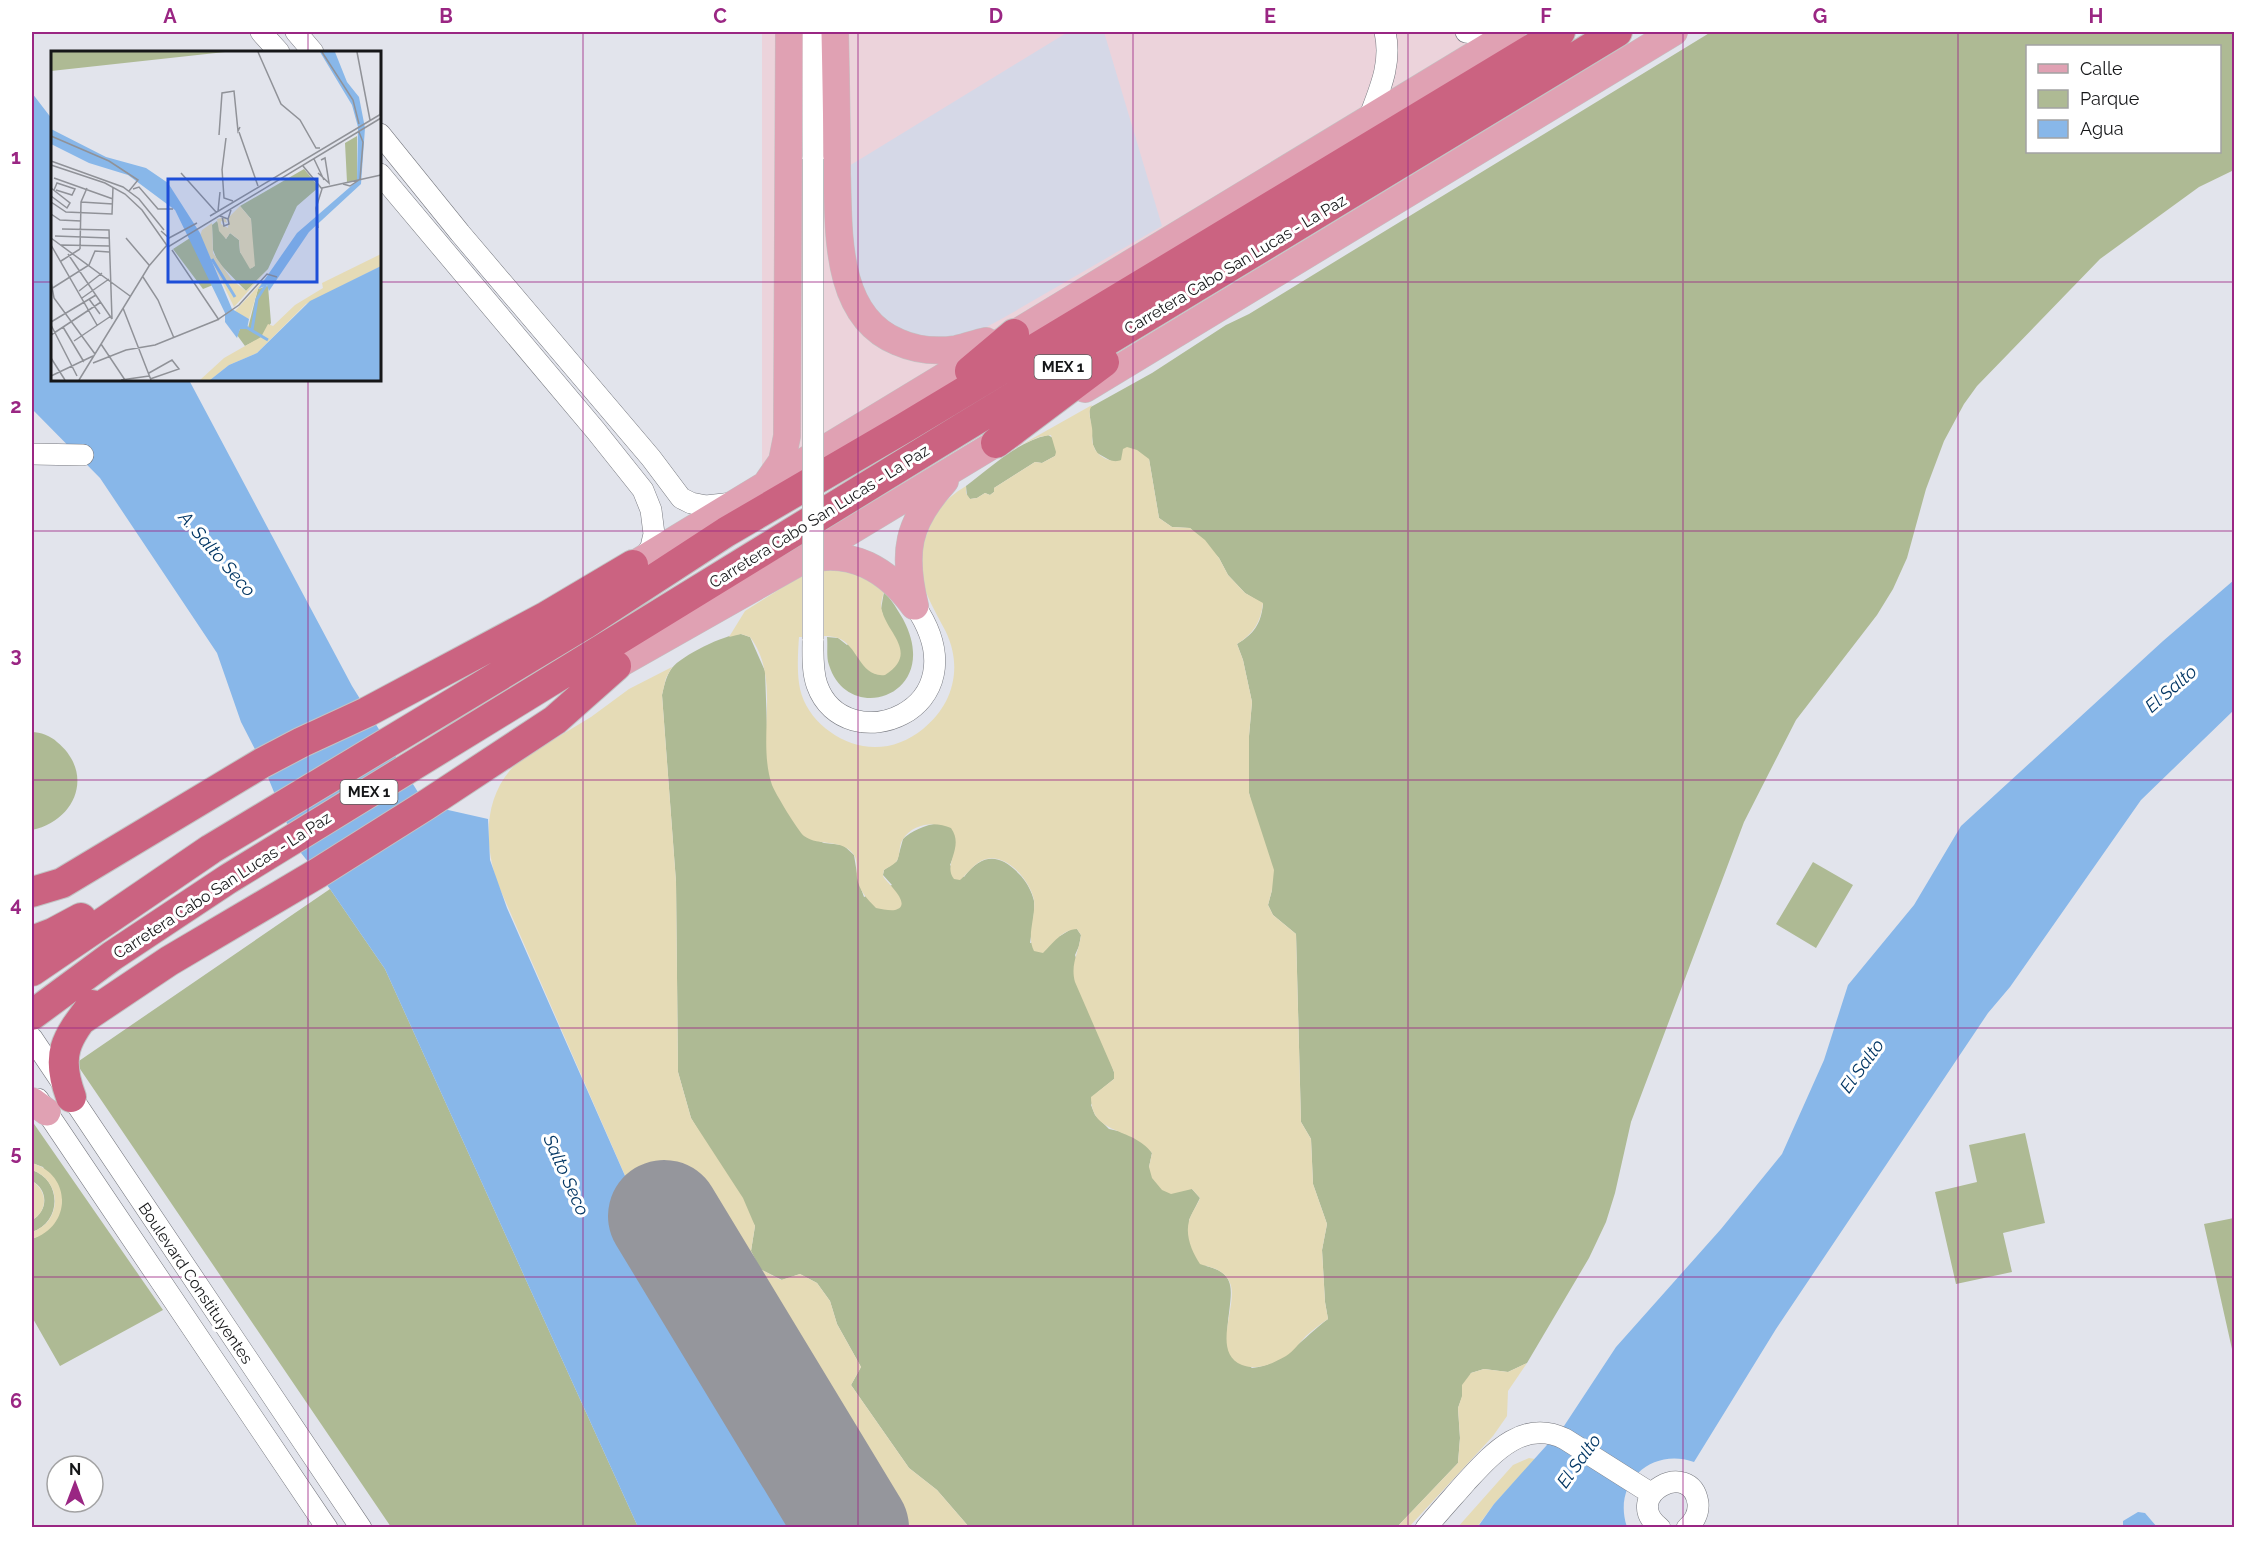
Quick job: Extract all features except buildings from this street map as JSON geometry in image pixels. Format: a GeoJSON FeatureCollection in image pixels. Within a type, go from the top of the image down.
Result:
{"type":"FeatureCollection","features":[{"type":"Feature","properties":{"kind":"highway","name":"Carretera Cabo San Lucas - La Paz"},"geometry":{"type":"LineString","coordinates":[[32,971],[211,849],[585,624],[726,532],[904,428],[1560,32]]}},
{"type":"Feature","properties":{"kind":"highway","name":"Carretera Cabo San Lucas - La Paz"},"geometry":{"type":"LineString","coordinates":[[32,1015],[121,950],[228,879],[964,427],[1617,32]]}},
{"type":"Feature","properties":{"kind":"highway"},"geometry":{"type":"LineString","coordinates":[[1559,66],[1634,32]]}},
{"type":"Feature","properties":{"kind":"highway"},"geometry":{"type":"LineString","coordinates":[[996,443],[1238,263]]}},
{"type":"Feature","properties":{"kind":"highway"},"geometry":{"type":"LineString","coordinates":[[904,428],[1014,334]]}},
{"type":"Feature","properties":{"kind":"highway"},"geometry":{"type":"LineString","coordinates":[[585,624],[638,562]]}},
{"type":"Feature","properties":{"kind":"highway"},"geometry":{"type":"LineString","coordinates":[[32,892],[62,883],[279,754],[367,712],[536,622],[638,562]]}},
{"type":"Feature","properties":{"kind":"highway"},"geometry":{"type":"LineString","coordinates":[[516,703],[616,666]]}},
{"type":"Feature","properties":{"kind":"highway"},"geometry":{"type":"LineString","coordinates":[[81,1020],[169,961],[318,873],[426,805],[555,720],[616,666]]}},
{"type":"Feature","properties":{"kind":"highway","name":"MEX 1"},"geometry":{"type":"LineString","coordinates":[[32,941],[52,933],[114,899],[183,868]]}},
{"type":"Feature","properties":{"kind":"highway"},"geometry":{"type":"LineString","coordinates":[[50,1103],[63,1069],[63,1053],[70,1035],[133,954],[186,906]]}},
{"type":"Feature","properties":{"kind":"main road"},"geometry":{"type":"LineString","coordinates":[[760,488],[772,477],[782,461],[787,436],[789,32]]}},
{"type":"Feature","properties":{"kind":"main road"},"geometry":{"type":"LineString","coordinates":[[835,32],[838,199],[842,250],[845,272],[857,307],[879,332],[904,345],[920,349],[955,349],[1014,334]]}},
{"type":"Feature","properties":{"kind":"main road"},"geometry":{"type":"LineString","coordinates":[[616,666],[796,564],[1674,32]]}},
{"type":"Feature","properties":{"kind":"main road"},"geometry":{"type":"LineString","coordinates":[[638,562],[1507,34]]}},
{"type":"Feature","properties":{"kind":"main road"},"geometry":{"type":"LineString","coordinates":[[915,606],[909,578],[908,558],[914,526],[930,497],[963,463]]}},
{"type":"Feature","properties":{"kind":"main road"},"geometry":{"type":"LineString","coordinates":[[796,564],[823,557],[850,558],[864,562],[895,582],[915,606]]}},
{"type":"Feature","properties":{"kind":"street"},"geometry":{"type":"LineString","coordinates":[[261,32],[278,51]]}},
{"type":"Feature","properties":{"kind":"street"},"geometry":{"type":"LineString","coordinates":[[296,32],[312,51]]}},
{"type":"Feature","properties":{"kind":"street"},"geometry":{"type":"LineString","coordinates":[[813,32],[813,639],[817,685],[832,707],[846,716],[876,722],[893,720],[907,713],[919,703],[933,675],[934,644],[925,621],[915,606]]}},
{"type":"Feature","properties":{"kind":"street"},"geometry":{"type":"LineString","coordinates":[[1369,118],[1387,67],[1388,51],[1385,32]]}},
{"type":"Feature","properties":{"kind":"street"},"geometry":{"type":"LineString","coordinates":[[1466,32],[1507,34]]}},
{"type":"Feature","properties":{"kind":"street"},"geometry":{"type":"LineString","coordinates":[[381,135],[459,233],[651,458],[681,498],[706,506],[736,502]]}},
{"type":"Feature","properties":{"kind":"street"},"geometry":{"type":"LineString","coordinates":[[381,175],[643,490],[651,510],[654,534],[651,547],[638,562]]}},
{"type":"Feature","properties":{"kind":"street"},"geometry":{"type":"LineString","coordinates":[[440,246],[459,233]]}},
{"type":"Feature","properties":{"kind":"street"},"geometry":{"type":"LineString","coordinates":[[32,454],[83,455]]}},
{"type":"Feature","properties":{"kind":"street","name":"Boulevard Constituyentes"},"geometry":{"type":"LineString","coordinates":[[32,1038],[50,1103],[327,1527]]}},
{"type":"Feature","properties":{"kind":"street","name":"Boulevard Constituyentes"},"geometry":{"type":"LineString","coordinates":[[32,1088],[50,1103],[361,1527]]}},
{"type":"Feature","properties":{"kind":"street"},"geometry":{"type":"LineString","coordinates":[[1425,1527],[1490,1456],[1507,1443],[1535,1433],[1558,1436],[1652,1494]]}},
{"type":"Feature","properties":{"kind":"street"},"geometry":{"type":"LineString","coordinates":[[1660,1527],[1650,1515],[1649,1504],[1652,1494],[1659,1486],[1670,1482],[1680,1483],[1690,1488],[1696,1497],[1698,1507],[1696,1517],[1686,1527]]}},
{"type":"Feature","properties":{"kind":"shaded area"},"geometry":{"type":"Polygon","coordinates":[[[762,32],[1491,32],[762,474],[762,32]]]}},
{"type":"Feature","properties":{"kind":"shaded area"},"geometry":{"type":"Polygon","coordinates":[[[1068,32],[1104,32],[1162,226],[959,342],[908,342],[864,307],[851,236],[849,166],[1068,32]]]}},
{"type":"Feature","properties":{"kind":"green space"},"geometry":{"type":"Polygon","coordinates":[[[1711,32],[2234,32],[2234,170],[2199,187],[2100,259],[1977,386],[1964,404],[1944,441],[1926,489],[1907,558],[1893,589],[1877,615],[1796,720],[1744,822],[1631,1122],[1615,1193],[1606,1222],[1589,1258],[1527,1363],[1508,1372],[1484,1369],[1471,1373],[1458,1408],[1460,1438],[1458,1463],[1397,1527],[969,1527],[937,1490],[909,1468],[851,1385],[861,1367],[837,1324],[830,1301],[817,1283],[800,1274],[782,1280],[760,1269],[751,1251],[755,1226],[691,1118],[678,1072],[676,882],[662,695],[670,671],[684,658],[704,646],[734,635],[741,634],[750,637],[765,671],[768,756],[773,785],[804,835],[824,843],[843,845],[854,855],[858,880],[864,897],[892,885],[883,875],[884,870],[897,861],[903,839],[926,826],[943,824],[955,832],[957,842],[950,865],[964,877],[978,863],[992,859],[1006,863],[1023,879],[1034,901],[1030,943],[1060,936],[1073,928],[1077,929],[1081,935],[1075,955],[1114,1072],[1114,1079],[1098,1092],[1091,1105],[1095,1115],[1109,1129],[1127,1133],[1146,1144],[1152,1153],[1149,1167],[1192,1189],[1200,1198],[1189,1220],[1206,1266],[1222,1273],[1230,1283],[1229,1351],[1252,1368],[1274,1362],[1284,1356],[1328,1319],[1322,1250],[1327,1224],[1313,1184],[1311,1139],[1301,1122],[1296,934],[1273,915],[1268,905],[1272,890],[1249,793],[1249,736],[1252,702],[1243,660],[1237,644],[1256,628],[1263,604],[1245,593],[1228,575],[1219,558],[1190,528],[1172,527],[1159,518],[1149,459],[1113,462],[1097,453],[1093,445],[1089,408],[1152,373],[1226,325],[1249,314],[1711,32]]]}},
{"type":"Feature","properties":{"kind":"green space"},"geometry":{"type":"Polygon","coordinates":[[[1048,435],[1053,438],[1057,453],[1055,456],[1042,463],[1035,462],[994,488],[994,492],[990,495],[985,493],[970,499],[967,496],[966,486],[995,463],[1026,443],[1048,435]]]}},
{"type":"Feature","properties":{"kind":"green space"},"geometry":{"type":"Polygon","coordinates":[[[884,592],[903,619],[912,646],[911,667],[903,684],[888,694],[872,698],[854,695],[839,684],[829,665],[827,637],[838,638],[847,645],[883,615],[881,609],[884,592]]]}},
{"type":"Feature","properties":{"kind":"green space"},"geometry":{"type":"Polygon","coordinates":[[[32,732],[52,738],[69,754],[77,781],[75,794],[60,817],[32,830],[32,732]]]}},
{"type":"Feature","properties":{"kind":"green space"},"geometry":{"type":"Polygon","coordinates":[[[1813,862],[1853,885],[1816,948],[1776,924],[1813,862]]]}},
{"type":"Feature","properties":{"kind":"green space"},"geometry":{"type":"Polygon","coordinates":[[[330,889],[385,969],[638,1527],[391,1527],[76,1063],[330,889]]]}},
{"type":"Feature","properties":{"kind":"green space"},"geometry":{"type":"Polygon","coordinates":[[[32,1121],[163,1310],[60,1366],[32,1317],[32,1239],[44,1233],[53,1224],[62,1200],[43,1167],[32,1163],[32,1121]]]}},
{"type":"Feature","properties":{"kind":"green space"},"geometry":{"type":"Polygon","coordinates":[[[2025,1133],[2045,1223],[2003,1233],[2012,1272],[1956,1284],[1935,1192],[1977,1182],[1969,1145],[2025,1133]]]}},
{"type":"Feature","properties":{"kind":"green space"},"geometry":{"type":"Polygon","coordinates":[[[32,1170],[49,1182],[54,1201],[49,1220],[32,1232],[32,1220],[44,1206],[44,1195],[38,1185],[32,1181],[32,1170]]]}},
{"type":"Feature","properties":{"kind":"green space"},"geometry":{"type":"Polygon","coordinates":[[[2234,1218],[2234,1358],[2204,1224],[2234,1218]]]}},
{"type":"Feature","properties":{"kind":"sand"},"geometry":{"type":"Polygon","coordinates":[[[1092,405],[1090,413],[1093,442],[1098,454],[1118,461],[1121,460],[1123,449],[1127,447],[1137,450],[1149,459],[1159,518],[1172,527],[1190,528],[1205,540],[1219,558],[1228,575],[1245,593],[1263,603],[1255,627],[1237,644],[1243,660],[1252,702],[1249,736],[1249,793],[1274,870],[1268,905],[1273,915],[1296,934],[1301,1122],[1311,1139],[1313,1184],[1327,1224],[1322,1250],[1328,1319],[1286,1356],[1259,1367],[1248,1367],[1233,1359],[1228,1350],[1227,1339],[1232,1292],[1230,1283],[1221,1272],[1200,1264],[1190,1244],[1189,1221],[1200,1198],[1192,1189],[1171,1194],[1162,1190],[1152,1178],[1149,1167],[1152,1153],[1134,1138],[1105,1125],[1093,1109],[1091,1097],[1114,1079],[1114,1072],[1075,982],[1074,964],[1081,935],[1077,929],[1062,934],[1043,953],[1034,951],[1031,933],[1034,900],[1021,875],[1006,863],[989,858],[978,863],[960,880],[954,879],[950,868],[955,849],[955,835],[951,828],[932,824],[919,827],[907,834],[900,845],[898,860],[884,870],[885,879],[901,900],[900,908],[888,910],[876,908],[860,886],[854,855],[844,846],[804,836],[777,796],[772,785],[766,748],[765,671],[750,637],[741,634],[729,637],[745,611],[799,577],[822,570],[839,569],[860,574],[884,592],[881,609],[898,643],[901,651],[900,659],[895,667],[885,675],[877,675],[864,666],[850,647],[838,638],[799,637],[798,671],[802,695],[806,706],[821,724],[830,732],[852,743],[871,747],[887,746],[902,742],[916,734],[942,709],[952,685],[954,672],[951,646],[928,598],[920,570],[920,554],[933,519],[952,495],[966,486],[966,493],[970,499],[985,493],[990,495],[994,492],[994,488],[1035,462],[1042,463],[1055,456],[1051,435],[1039,437],[1021,445],[1092,405]]]}},
{"type":"Feature","properties":{"kind":"sand"},"geometry":{"type":"Polygon","coordinates":[[[672,667],[666,678],[662,695],[676,882],[678,1072],[691,1118],[743,1198],[755,1226],[751,1251],[760,1269],[781,1280],[800,1274],[817,1283],[830,1301],[837,1324],[861,1367],[851,1385],[909,1468],[937,1490],[969,1527],[797,1527],[644,1219],[497,882],[490,849],[490,817],[493,801],[508,773],[520,760],[591,717],[629,689],[672,667]]]}},
{"type":"Feature","properties":{"kind":"sand"},"geometry":{"type":"Polygon","coordinates":[[[32,1163],[45,1169],[54,1178],[60,1189],[62,1201],[60,1212],[54,1223],[45,1232],[32,1239],[32,1232],[49,1220],[54,1211],[55,1201],[49,1182],[32,1170],[32,1163]]]}},
{"type":"Feature","properties":{"kind":"sand"},"geometry":{"type":"Polygon","coordinates":[[[32,1181],[41,1190],[44,1201],[41,1212],[32,1220],[32,1181]]]}},
{"type":"Feature","properties":{"kind":"sand"},"geometry":{"type":"Polygon","coordinates":[[[1527,1363],[1508,1391],[1507,1416],[1493,1436],[1409,1527],[1397,1527],[1458,1463],[1460,1438],[1458,1408],[1462,1396],[1462,1385],[1471,1373],[1484,1369],[1508,1372],[1527,1363]]]}},
{"type":"Feature","properties":{"kind":"sand"},"geometry":{"type":"Polygon","coordinates":[[[1529,1458],[1535,1459],[1494,1504],[1477,1527],[1457,1528],[1513,1465],[1529,1458]]]}},
{"type":"Feature","properties":{"kind":"water"},"geometry":{"type":"Polygon","coordinates":[[[32,93],[51,118],[51,381],[190,381],[352,686],[426,805],[488,819],[490,860],[507,908],[644,1219],[797,1527],[638,1527],[385,969],[330,889],[297,848],[262,763],[241,722],[217,653],[100,478],[32,409],[32,93]]]}},
{"type":"Feature","properties":{"kind":"water","name":"El Salto"},"geometry":{"type":"Polygon","coordinates":[[[2234,580],[2234,710],[2141,800],[2010,987],[1988,1013],[1776,1329],[1694,1462],[1678,1459],[1663,1460],[1650,1464],[1639,1472],[1630,1483],[1625,1496],[1624,1511],[1627,1527],[1477,1528],[1494,1504],[1564,1426],[1616,1347],[1721,1229],[1782,1154],[1824,1060],[1848,985],[1914,905],[1961,826],[2163,641],[2234,580]]]}},
{"type":"Feature","properties":{"kind":"water"},"geometry":{"type":"Polygon","coordinates":[[[2138,1512],[2145,1513],[2157,1527],[2123,1527],[2123,1521],[2138,1512]]]}},
{"type":"Feature","properties":{"kind":"runway"},"geometry":{"type":"LineString","coordinates":[[664,1216],[853,1528]]}},
{"type":"Feature","properties":{"kind":"water label","name":"A. Salto Seco"},"geometry":{"type":"Point","coordinates":[217,554]}},
{"type":"Feature","properties":{"kind":"water label","name":"Salto Seco"},"geometry":{"type":"Point","coordinates":[566,1175]}}]}
